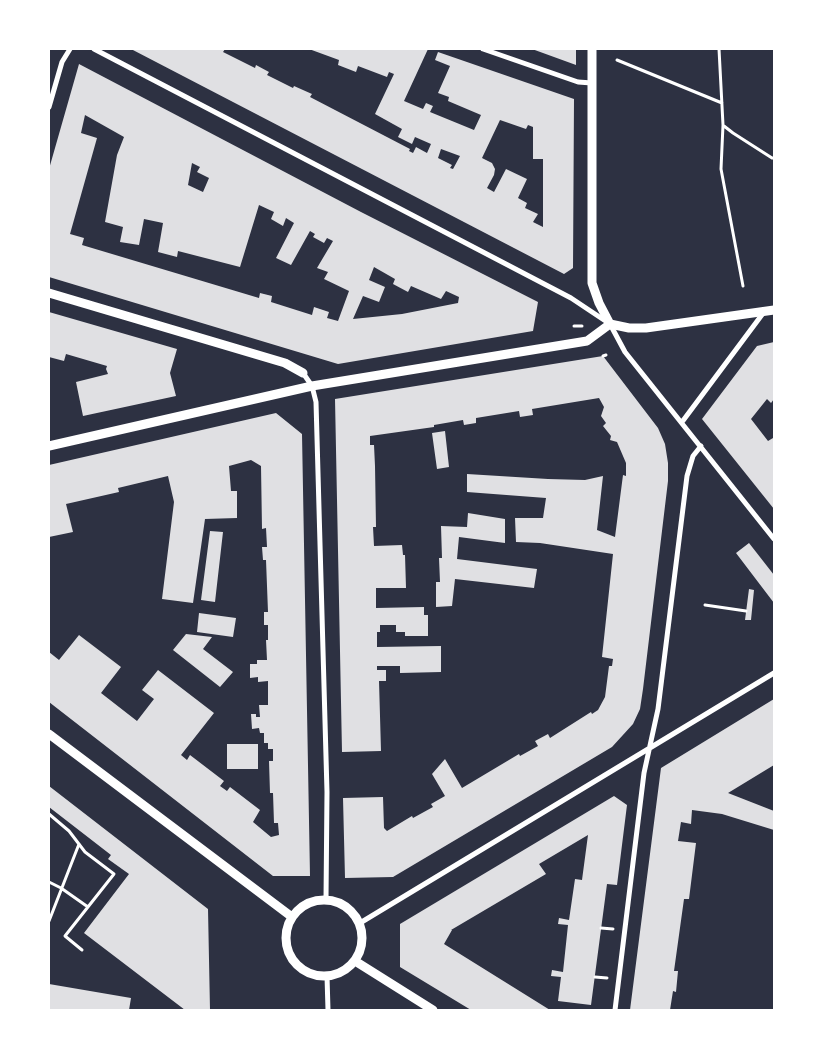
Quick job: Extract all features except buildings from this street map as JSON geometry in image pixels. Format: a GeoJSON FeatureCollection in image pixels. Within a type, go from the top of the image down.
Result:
{"type":"FeatureCollection","features":[{"type":"Feature","properties":{"kind":"street"},"geometry":{"type":"LineString","coordinates":[[49,107],[62,62],[70,49]]}},
{"type":"Feature","properties":{"kind":"street"},"geometry":{"type":"LineString","coordinates":[[94,49],[571,298],[610,324],[629,328],[646,328],[774,310]]}},
{"type":"Feature","properties":{"kind":"street"},"geometry":{"type":"LineString","coordinates":[[483,49],[578,82],[592,83]]}},
{"type":"Feature","properties":{"kind":"street"},"geometry":{"type":"LineString","coordinates":[[592,49],[592,283],[598,303],[625,352],[774,539]]}},
{"type":"Feature","properties":{"kind":"street"},"geometry":{"type":"LineString","coordinates":[[49,293],[285,363],[304,373],[312,386],[316,402],[321,568],[326,792],[326,899]]}},
{"type":"Feature","properties":{"kind":"street"},"geometry":{"type":"LineString","coordinates":[[682,422],[764,312]]}},
{"type":"Feature","properties":{"kind":"street"},"geometry":{"type":"LineString","coordinates":[[49,446],[312,386],[587,341],[610,324]]}},
{"type":"Feature","properties":{"kind":"street"},"geometry":{"type":"LineString","coordinates":[[615,1010],[644,773],[658,709],[687,476],[693,456],[701,446]]}},
{"type":"Feature","properties":{"kind":"street"},"geometry":{"type":"LineString","coordinates":[[360,923],[774,673]]}},
{"type":"Feature","properties":{"kind":"street"},"geometry":{"type":"LineString","coordinates":[[49,734],[292,917]]}},
{"type":"Feature","properties":{"kind":"street"},"geometry":{"type":"LineString","coordinates":[[326,899],[343,904],[356,916],[362,931],[362,946],[355,961],[342,972],[327,976],[309,973],[301,968],[289,953],[286,944],[286,935],[292,917],[298,909],[316,900],[326,899]]}},
{"type":"Feature","properties":{"kind":"street"},"geometry":{"type":"LineString","coordinates":[[355,961],[433,1010]]}},
{"type":"Feature","properties":{"kind":"street"},"geometry":{"type":"LineString","coordinates":[[327,976],[328,1010]]}},
{"type":"Feature","properties":{"kind":"path"},"geometry":{"type":"LineString","coordinates":[[719,49],[723,125],[721,169],[743,286]]}},
{"type":"Feature","properties":{"kind":"path"},"geometry":{"type":"LineString","coordinates":[[617,60],[722,103]]}},
{"type":"Feature","properties":{"kind":"path"},"geometry":{"type":"LineString","coordinates":[[723,125],[740,138],[774,158]]}},
{"type":"Feature","properties":{"kind":"path"},"geometry":{"type":"LineString","coordinates":[[705,605],[746,610]]}},
{"type":"Feature","properties":{"kind":"path"},"geometry":{"type":"LineString","coordinates":[[49,814],[69,831],[86,852],[114,874],[64,936],[82,950]]}},
{"type":"Feature","properties":{"kind":"path"},"geometry":{"type":"LineString","coordinates":[[49,921],[79,843]]}},
{"type":"Feature","properties":{"kind":"path"},"geometry":{"type":"LineString","coordinates":[[49,882],[88,907]]}},
{"type":"Feature","properties":{"kind":"path"},"geometry":{"type":"LineString","coordinates":[[601,928],[606,928]]}},
{"type":"Feature","properties":{"kind":"path"},"geometry":{"type":"LineString","coordinates":[[595,977],[601,978]]}}]}
